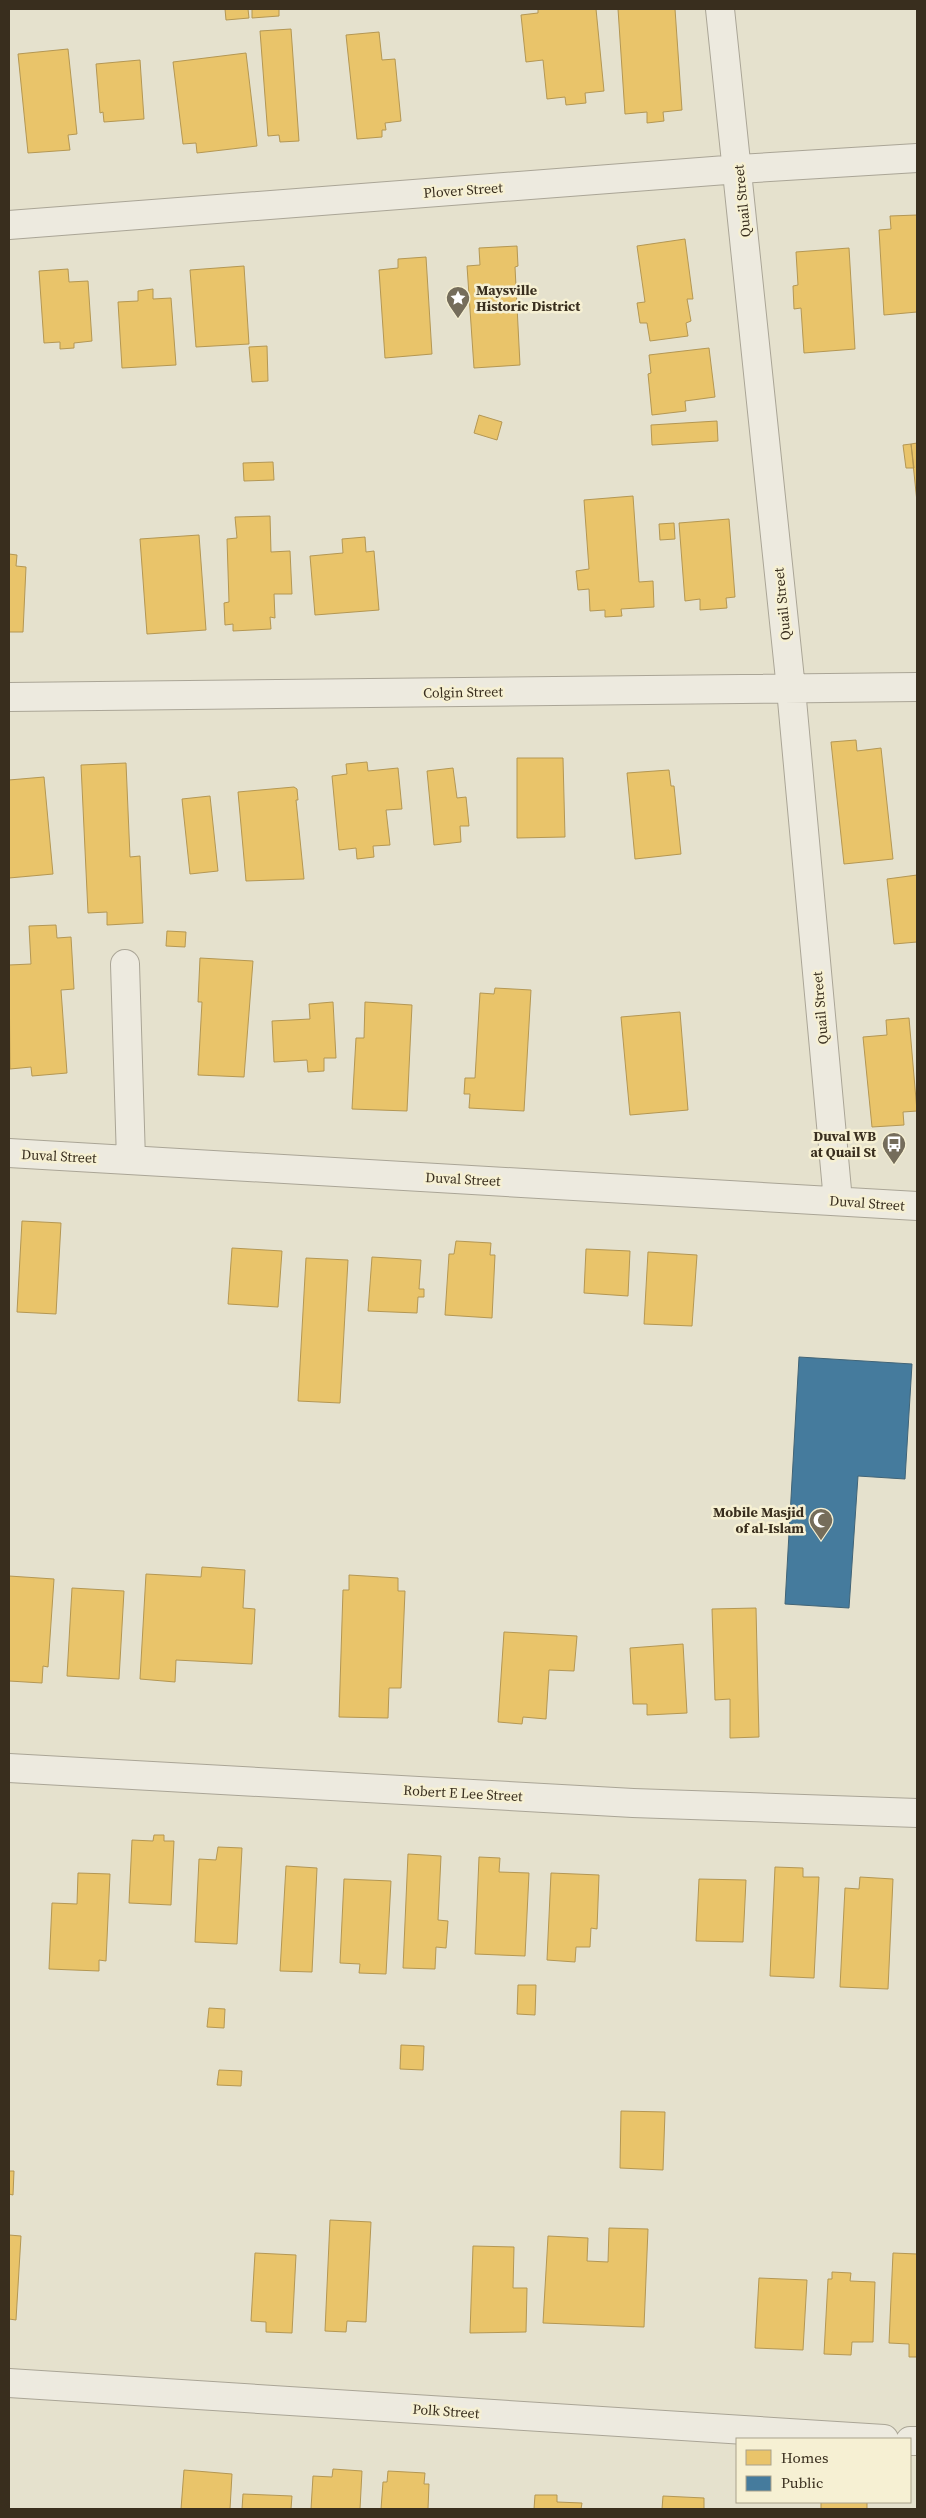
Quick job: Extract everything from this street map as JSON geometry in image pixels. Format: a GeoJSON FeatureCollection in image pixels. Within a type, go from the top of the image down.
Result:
{"type":"FeatureCollection","features":[{"type":"Feature","properties":{"kind":"street","name":"Quail Street"},"geometry":{"type":"LineString","coordinates":[[720,9],[739,169],[791,689],[838,1201]]}},
{"type":"Feature","properties":{"kind":"street","name":"Plover Street"},"geometry":{"type":"LineString","coordinates":[[9,225],[739,169],[917,158]]}},
{"type":"Feature","properties":{"kind":"street","name":"Colgin Street"},"geometry":{"type":"LineString","coordinates":[[9,697],[917,687]]}},
{"type":"Feature","properties":{"kind":"street"},"geometry":{"type":"LineString","coordinates":[[124,964],[131,1160]]}},
{"type":"Feature","properties":{"kind":"street","name":"Duval Street"},"geometry":{"type":"LineString","coordinates":[[9,1153],[917,1206]]}},
{"type":"Feature","properties":{"kind":"street","name":"Robert E Lee Street"},"geometry":{"type":"LineString","coordinates":[[9,1768],[633,1803],[917,1814]]}},
{"type":"Feature","properties":{"kind":"street","name":"Polk Street"},"geometry":{"type":"LineString","coordinates":[[9,2383],[868,2438]]}},
{"type":"Feature","properties":{"kind":"building: Homes"},"geometry":{"type":"Polygon","coordinates":[[[225,9],[248,9],[249,18],[226,20],[225,9]]]}},
{"type":"Feature","properties":{"kind":"building: Homes"},"geometry":{"type":"Polygon","coordinates":[[[252,9],[279,9],[279,16],[252,18],[252,9]]]}},
{"type":"Feature","properties":{"kind":"building: Homes"},"geometry":{"type":"Polygon","coordinates":[[[538,9],[596,9],[604,91],[585,93],[586,103],[566,105],[565,97],[547,99],[543,60],[526,62],[521,15],[538,13],[538,9]]]}},
{"type":"Feature","properties":{"kind":"building: Homes"},"geometry":{"type":"Polygon","coordinates":[[[618,9],[675,9],[682,110],[663,112],[664,121],[647,123],[647,112],[625,114],[618,9]]]}},
{"type":"Feature","properties":{"kind":"building: Homes"},"geometry":{"type":"Polygon","coordinates":[[[291,29],[299,141],[280,142],[279,135],[268,136],[260,31],[291,29]]]}},
{"type":"Feature","properties":{"kind":"building: Homes"},"geometry":{"type":"Polygon","coordinates":[[[379,32],[382,60],[395,59],[401,121],[385,123],[386,130],[382,130],[382,137],[357,139],[346,35],[379,32]]]}},
{"type":"Feature","properties":{"kind":"building: Homes"},"geometry":{"type":"Polygon","coordinates":[[[68,49],[77,134],[68,135],[70,150],[28,153],[18,54],[68,49]]]}},
{"type":"Feature","properties":{"kind":"building: Homes"},"geometry":{"type":"Polygon","coordinates":[[[246,53],[257,146],[197,153],[196,143],[183,144],[173,62],[246,53]]]}},
{"type":"Feature","properties":{"kind":"building: Homes"},"geometry":{"type":"Polygon","coordinates":[[[140,60],[144,119],[104,122],[103,112],[100,113],[96,64],[140,60]]]}},
{"type":"Feature","properties":{"kind":"building: Homes"},"geometry":{"type":"Polygon","coordinates":[[[917,215],[917,312],[884,315],[879,230],[891,229],[890,216],[917,215]]]}},
{"type":"Feature","properties":{"kind":"building: Homes"},"geometry":{"type":"Polygon","coordinates":[[[685,239],[693,299],[687,299],[691,321],[686,323],[688,336],[650,341],[647,323],[640,323],[637,303],[645,302],[637,246],[685,239]]]}},
{"type":"Feature","properties":{"kind":"building: Homes"},"geometry":{"type":"Polygon","coordinates":[[[517,246],[518,266],[515,267],[520,365],[474,368],[467,266],[480,265],[479,248],[517,246]]]}},
{"type":"Feature","properties":{"kind":"building: Homes"},"geometry":{"type":"Polygon","coordinates":[[[849,248],[855,349],[804,353],[801,308],[794,309],[793,286],[798,285],[796,252],[849,248]]]}},
{"type":"Feature","properties":{"kind":"building: Homes"},"geometry":{"type":"Polygon","coordinates":[[[426,257],[432,354],[385,358],[379,270],[398,268],[398,259],[426,257]]]}},
{"type":"Feature","properties":{"kind":"building: Homes"},"geometry":{"type":"Polygon","coordinates":[[[244,266],[249,344],[196,347],[190,270],[244,266]]]}},
{"type":"Feature","properties":{"kind":"building: Homes"},"geometry":{"type":"Polygon","coordinates":[[[68,269],[69,282],[88,281],[92,341],[74,343],[74,348],[60,349],[60,342],[44,343],[39,271],[68,269]]]}},
{"type":"Feature","properties":{"kind":"building: Homes"},"geometry":{"type":"Polygon","coordinates":[[[153,289],[153,299],[171,298],[176,365],[122,368],[118,302],[138,301],[138,291],[153,289]]]}},
{"type":"Feature","properties":{"kind":"building: Homes"},"geometry":{"type":"Polygon","coordinates":[[[267,346],[268,381],[252,382],[249,347],[267,346]]]}},
{"type":"Feature","properties":{"kind":"building: Homes"},"geometry":{"type":"Polygon","coordinates":[[[709,348],[715,397],[685,401],[686,411],[652,415],[648,374],[651,373],[649,355],[709,348]]]}},
{"type":"Feature","properties":{"kind":"building: Homes"},"geometry":{"type":"Polygon","coordinates":[[[479,415],[502,422],[497,440],[474,433],[479,415]]]}},
{"type":"Feature","properties":{"kind":"building: Homes"},"geometry":{"type":"Polygon","coordinates":[[[717,421],[718,441],[652,445],[651,425],[717,421]]]}},
{"type":"Feature","properties":{"kind":"building: Homes"},"geometry":{"type":"Polygon","coordinates":[[[917,443],[917,502],[911,444],[917,443]]]}},
{"type":"Feature","properties":{"kind":"building: Homes"},"geometry":{"type":"Polygon","coordinates":[[[911,444],[914,468],[906,468],[903,445],[911,444]]]}},
{"type":"Feature","properties":{"kind":"building: Homes"},"geometry":{"type":"Polygon","coordinates":[[[273,462],[274,480],[244,481],[243,463],[273,462]]]}},
{"type":"Feature","properties":{"kind":"building: Homes"},"geometry":{"type":"Polygon","coordinates":[[[633,496],[639,582],[653,581],[654,607],[621,609],[622,616],[605,617],[605,610],[590,611],[589,589],[578,590],[576,571],[589,569],[584,500],[633,496]]]}},
{"type":"Feature","properties":{"kind":"building: Homes"},"geometry":{"type":"Polygon","coordinates":[[[270,516],[271,552],[290,551],[292,594],[274,594],[275,618],[270,617],[271,629],[233,631],[233,624],[225,625],[224,603],[229,602],[227,539],[237,538],[235,517],[270,516]]]}},
{"type":"Feature","properties":{"kind":"building: Homes"},"geometry":{"type":"Polygon","coordinates":[[[729,519],[735,597],[726,598],[727,608],[700,610],[700,599],[685,601],[679,523],[729,519]]]}},
{"type":"Feature","properties":{"kind":"building: Homes"},"geometry":{"type":"Polygon","coordinates":[[[674,523],[675,539],[660,540],[659,524],[674,523]]]}},
{"type":"Feature","properties":{"kind":"building: Homes"},"geometry":{"type":"Polygon","coordinates":[[[199,535],[206,630],[147,634],[140,539],[199,535]]]}},
{"type":"Feature","properties":{"kind":"building: Homes"},"geometry":{"type":"Polygon","coordinates":[[[365,537],[366,552],[374,551],[379,610],[315,615],[310,556],[343,553],[342,539],[365,537]]]}},
{"type":"Feature","properties":{"kind":"building: Homes"},"geometry":{"type":"Polygon","coordinates":[[[9,554],[17,555],[16,566],[26,567],[23,632],[9,632],[9,554]]]}},
{"type":"Feature","properties":{"kind":"building: Homes"},"geometry":{"type":"Polygon","coordinates":[[[856,740],[857,751],[881,748],[893,859],[844,864],[831,742],[856,740]]]}},
{"type":"Feature","properties":{"kind":"building: Homes"},"geometry":{"type":"Polygon","coordinates":[[[517,758],[563,758],[565,837],[517,838],[517,758]]]}},
{"type":"Feature","properties":{"kind":"building: Homes"},"geometry":{"type":"Polygon","coordinates":[[[367,762],[368,771],[398,768],[402,809],[386,810],[390,845],[373,846],[374,857],[357,859],[356,848],[339,850],[332,776],[347,774],[346,764],[367,762]]]}},
{"type":"Feature","properties":{"kind":"building: Homes"},"geometry":{"type":"Polygon","coordinates":[[[126,763],[130,857],[140,856],[143,923],[107,925],[107,912],[88,913],[81,765],[126,763]]]}},
{"type":"Feature","properties":{"kind":"building: Homes"},"geometry":{"type":"Polygon","coordinates":[[[453,768],[457,798],[466,797],[469,826],[460,826],[461,842],[434,845],[427,771],[453,768]]]}},
{"type":"Feature","properties":{"kind":"building: Homes"},"geometry":{"type":"Polygon","coordinates":[[[669,770],[671,786],[674,786],[681,854],[635,859],[627,773],[669,770]]]}},
{"type":"Feature","properties":{"kind":"building: Homes"},"geometry":{"type":"Polygon","coordinates":[[[44,777],[53,874],[9,878],[9,780],[44,777]]]}},
{"type":"Feature","properties":{"kind":"building: Homes"},"geometry":{"type":"Polygon","coordinates":[[[294,787],[297,789],[298,800],[296,800],[304,879],[246,881],[238,792],[294,787]]]}},
{"type":"Feature","properties":{"kind":"building: Homes"},"geometry":{"type":"Polygon","coordinates":[[[210,796],[218,871],[190,874],[182,799],[210,796]]]}},
{"type":"Feature","properties":{"kind":"building: Homes"},"geometry":{"type":"Polygon","coordinates":[[[917,875],[917,942],[894,944],[887,879],[917,875]]]}},
{"type":"Feature","properties":{"kind":"building: Homes"},"geometry":{"type":"Polygon","coordinates":[[[56,925],[57,938],[71,937],[74,989],[61,990],[67,1073],[32,1076],[31,1067],[10,1069],[9,965],[31,964],[29,926],[56,925]]]}},
{"type":"Feature","properties":{"kind":"building: Homes"},"geometry":{"type":"Polygon","coordinates":[[[167,931],[186,932],[185,947],[166,946],[167,931]]]}},
{"type":"Feature","properties":{"kind":"building: Homes"},"geometry":{"type":"Polygon","coordinates":[[[200,958],[253,961],[244,1077],[198,1075],[202,1002],[198,1002],[200,958]]]}},
{"type":"Feature","properties":{"kind":"building: Homes"},"geometry":{"type":"Polygon","coordinates":[[[495,988],[531,990],[524,1111],[469,1108],[470,1094],[464,1094],[465,1078],[475,1078],[480,993],[494,994],[495,988]]]}},
{"type":"Feature","properties":{"kind":"building: Homes"},"geometry":{"type":"Polygon","coordinates":[[[333,1002],[336,1058],[324,1058],[324,1071],[308,1072],[307,1060],[274,1062],[272,1021],[310,1019],[309,1004],[333,1002]]]}},
{"type":"Feature","properties":{"kind":"building: Homes"},"geometry":{"type":"Polygon","coordinates":[[[365,1002],[412,1005],[407,1111],[352,1109],[356,1038],[364,1038],[365,1002]]]}},
{"type":"Feature","properties":{"kind":"building: Homes"},"geometry":{"type":"Polygon","coordinates":[[[680,1012],[688,1110],[630,1115],[621,1017],[680,1012]]]}},
{"type":"Feature","properties":{"kind":"building: Homes"},"geometry":{"type":"Polygon","coordinates":[[[909,1018],[917,1111],[903,1112],[904,1125],[872,1127],[863,1037],[887,1035],[886,1020],[909,1018]]]}},
{"type":"Feature","properties":{"kind":"building: Homes"},"geometry":{"type":"Polygon","coordinates":[[[22,1221],[61,1223],[56,1314],[17,1312],[22,1221]]]}},
{"type":"Feature","properties":{"kind":"building: Homes"},"geometry":{"type":"Polygon","coordinates":[[[456,1241],[491,1243],[490,1255],[495,1255],[492,1318],[445,1315],[449,1254],[454,1254],[456,1241]]]}},
{"type":"Feature","properties":{"kind":"building: Homes"},"geometry":{"type":"Polygon","coordinates":[[[232,1248],[282,1251],[278,1307],[228,1304],[232,1248]]]}},
{"type":"Feature","properties":{"kind":"building: Homes"},"geometry":{"type":"Polygon","coordinates":[[[586,1249],[630,1251],[628,1296],[584,1293],[586,1249]]]}},
{"type":"Feature","properties":{"kind":"building: Homes"},"geometry":{"type":"Polygon","coordinates":[[[648,1252],[697,1255],[692,1326],[644,1324],[648,1252]]]}},
{"type":"Feature","properties":{"kind":"building: Homes"},"geometry":{"type":"Polygon","coordinates":[[[372,1257],[421,1260],[419,1289],[424,1289],[424,1297],[418,1297],[417,1313],[368,1311],[372,1257]]]}},
{"type":"Feature","properties":{"kind":"building: Homes"},"geometry":{"type":"Polygon","coordinates":[[[306,1258],[348,1260],[340,1403],[298,1401],[306,1258]]]}},
{"type":"Feature","properties":{"kind":"building: Homes"},"geometry":{"type":"Polygon","coordinates":[[[202,1567],[245,1570],[243,1608],[255,1609],[252,1664],[176,1660],[175,1682],[140,1679],[146,1574],[201,1577],[202,1567]]]}},
{"type":"Feature","properties":{"kind":"building: Homes"},"geometry":{"type":"Polygon","coordinates":[[[349,1575],[398,1578],[398,1591],[405,1591],[401,1688],[389,1688],[388,1718],[339,1717],[343,1590],[349,1590],[349,1575]]]}},
{"type":"Feature","properties":{"kind":"building: Homes"},"geometry":{"type":"Polygon","coordinates":[[[9,1576],[54,1579],[48,1667],[43,1666],[42,1683],[9,1681],[9,1576]]]}},
{"type":"Feature","properties":{"kind":"building: Homes"},"geometry":{"type":"Polygon","coordinates":[[[72,1588],[124,1591],[119,1679],[67,1676],[72,1588]]]}},
{"type":"Feature","properties":{"kind":"building: Homes"},"geometry":{"type":"Polygon","coordinates":[[[756,1608],[759,1737],[730,1738],[730,1699],[715,1700],[712,1609],[756,1608]]]}},
{"type":"Feature","properties":{"kind":"building: Homes"},"geometry":{"type":"Polygon","coordinates":[[[504,1632],[577,1636],[574,1671],[549,1670],[546,1719],[523,1717],[522,1724],[498,1722],[504,1632]]]}},
{"type":"Feature","properties":{"kind":"building: Homes"},"geometry":{"type":"Polygon","coordinates":[[[683,1644],[687,1713],[647,1715],[647,1704],[633,1704],[630,1648],[683,1644]]]}},
{"type":"Feature","properties":{"kind":"building: Homes"},"geometry":{"type":"Polygon","coordinates":[[[154,1835],[164,1835],[164,1841],[174,1841],[171,1905],[129,1903],[132,1840],[153,1841],[154,1835]]]}},
{"type":"Feature","properties":{"kind":"building: Homes"},"geometry":{"type":"Polygon","coordinates":[[[218,1847],[242,1848],[237,1944],[195,1942],[199,1859],[216,1860],[218,1847]]]}},
{"type":"Feature","properties":{"kind":"building: Homes"},"geometry":{"type":"Polygon","coordinates":[[[408,1854],[441,1856],[438,1920],[448,1921],[446,1948],[436,1947],[435,1969],[403,1968],[408,1854]]]}},
{"type":"Feature","properties":{"kind":"building: Homes"},"geometry":{"type":"Polygon","coordinates":[[[479,1857],[500,1858],[499,1872],[529,1873],[525,1956],[475,1954],[479,1857]]]}},
{"type":"Feature","properties":{"kind":"building: Homes"},"geometry":{"type":"Polygon","coordinates":[[[286,1866],[317,1868],[312,1972],[280,1971],[286,1866]]]}},
{"type":"Feature","properties":{"kind":"building: Homes"},"geometry":{"type":"Polygon","coordinates":[[[775,1867],[803,1868],[803,1877],[819,1877],[814,1978],[770,1976],[775,1867]]]}},
{"type":"Feature","properties":{"kind":"building: Homes"},"geometry":{"type":"Polygon","coordinates":[[[78,1873],[110,1874],[106,1961],[99,1960],[99,1971],[49,1969],[52,1903],[77,1904],[78,1873]]]}},
{"type":"Feature","properties":{"kind":"building: Homes"},"geometry":{"type":"Polygon","coordinates":[[[551,1873],[599,1875],[597,1929],[591,1928],[590,1947],[576,1947],[575,1962],[547,1960],[551,1873]]]}},
{"type":"Feature","properties":{"kind":"building: Homes"},"geometry":{"type":"Polygon","coordinates":[[[860,1877],[893,1879],[888,1989],[840,1987],[845,1888],[859,1889],[860,1877]]]}},
{"type":"Feature","properties":{"kind":"building: Homes"},"geometry":{"type":"Polygon","coordinates":[[[344,1879],[391,1881],[386,1974],[359,1973],[360,1964],[340,1963],[344,1879]]]}},
{"type":"Feature","properties":{"kind":"building: Homes"},"geometry":{"type":"Polygon","coordinates":[[[699,1879],[746,1880],[743,1942],[696,1941],[699,1879]]]}},
{"type":"Feature","properties":{"kind":"building: Homes"},"geometry":{"type":"Polygon","coordinates":[[[518,1985],[536,1985],[535,2015],[517,2014],[518,1985]]]}},
{"type":"Feature","properties":{"kind":"building: Homes"},"geometry":{"type":"Polygon","coordinates":[[[209,2008],[225,2009],[224,2028],[207,2027],[209,2008]]]}},
{"type":"Feature","properties":{"kind":"building: Homes"},"geometry":{"type":"Polygon","coordinates":[[[401,2045],[424,2046],[423,2070],[400,2069],[401,2045]]]}},
{"type":"Feature","properties":{"kind":"building: Homes"},"geometry":{"type":"Polygon","coordinates":[[[219,2070],[242,2071],[241,2086],[217,2085],[219,2070]]]}},
{"type":"Feature","properties":{"kind":"building: Homes"},"geometry":{"type":"Polygon","coordinates":[[[621,2111],[665,2112],[663,2170],[620,2168],[621,2111]]]}},
{"type":"Feature","properties":{"kind":"building: Homes"},"geometry":{"type":"Polygon","coordinates":[[[9,2171],[14,2171],[13,2195],[9,2194],[9,2171]]]}},
{"type":"Feature","properties":{"kind":"building: Homes"},"geometry":{"type":"Polygon","coordinates":[[[330,2220],[371,2222],[366,2322],[347,2321],[346,2332],[325,2331],[330,2220]]]}},
{"type":"Feature","properties":{"kind":"building: Homes"},"geometry":{"type":"Polygon","coordinates":[[[609,2228],[648,2229],[644,2327],[543,2323],[548,2236],[588,2238],[587,2261],[608,2262],[609,2228]]]}},
{"type":"Feature","properties":{"kind":"building: Homes"},"geometry":{"type":"Polygon","coordinates":[[[9,2235],[21,2236],[16,2320],[9,2319],[9,2235]]]}},
{"type":"Feature","properties":{"kind":"building: Homes"},"geometry":{"type":"Polygon","coordinates":[[[473,2246],[514,2247],[513,2288],[527,2288],[526,2332],[470,2333],[473,2246]]]}},
{"type":"Feature","properties":{"kind":"building: Homes"},"geometry":{"type":"Polygon","coordinates":[[[255,2253],[296,2255],[292,2333],[266,2332],[266,2322],[251,2321],[255,2253]]]}},
{"type":"Feature","properties":{"kind":"building: Homes"},"geometry":{"type":"Polygon","coordinates":[[[893,2253],[917,2254],[917,2357],[909,2357],[909,2344],[889,2343],[893,2253]]]}},
{"type":"Feature","properties":{"kind":"building: Homes"},"geometry":{"type":"Polygon","coordinates":[[[832,2272],[851,2273],[850,2281],[875,2282],[873,2342],[852,2342],[851,2355],[824,2354],[828,2279],[832,2279],[832,2272]]]}},
{"type":"Feature","properties":{"kind":"building: Homes"},"geometry":{"type":"Polygon","coordinates":[[[759,2278],[807,2280],[803,2350],[755,2348],[759,2278]]]}},
{"type":"Feature","properties":{"kind":"building: Homes"},"geometry":{"type":"Polygon","coordinates":[[[333,2469],[362,2471],[360,2509],[311,2509],[313,2476],[332,2477],[333,2469]]]}},
{"type":"Feature","properties":{"kind":"building: Homes"},"geometry":{"type":"Polygon","coordinates":[[[184,2470],[232,2474],[230,2509],[181,2509],[184,2470]]]}},
{"type":"Feature","properties":{"kind":"building: Homes"},"geometry":{"type":"Polygon","coordinates":[[[388,2471],[425,2473],[424,2484],[429,2484],[428,2509],[381,2509],[383,2482],[387,2482],[388,2471]]]}},
{"type":"Feature","properties":{"kind":"building: Homes"},"geometry":{"type":"Polygon","coordinates":[[[243,2494],[292,2496],[291,2509],[242,2509],[243,2494]]]}},
{"type":"Feature","properties":{"kind":"building: Homes"},"geometry":{"type":"Polygon","coordinates":[[[535,2495],[557,2495],[557,2502],[582,2503],[581,2509],[534,2509],[535,2495]]]}},
{"type":"Feature","properties":{"kind":"building: Homes"},"geometry":{"type":"Polygon","coordinates":[[[663,2496],[704,2498],[704,2509],[662,2509],[663,2496]]]}},
{"type":"Feature","properties":{"kind":"building: Homes"},"geometry":{"type":"Polygon","coordinates":[[[821,2503],[867,2503],[867,2509],[821,2509],[821,2503]]]}},
{"type":"Feature","properties":{"kind":"building: Public","name":"Mobile Masjid of al-Islam"},"geometry":{"type":"Polygon","coordinates":[[[799,1357],[912,1364],[905,1479],[858,1476],[849,1608],[785,1604],[799,1357]]]}},
{"type":"Feature","properties":{"kind":"place","name":"Maysville Historic District"},"geometry":{"type":"Point","coordinates":[458,319]}},
{"type":"Feature","properties":{"kind":"place","name":"Duval WB at Quail St"},"geometry":{"type":"Point","coordinates":[894,1165]}},
{"type":"Feature","properties":{"kind":"place","name":"Mobile Masjid of al-Islam"},"geometry":{"type":"Point","coordinates":[821,1541]}}]}
